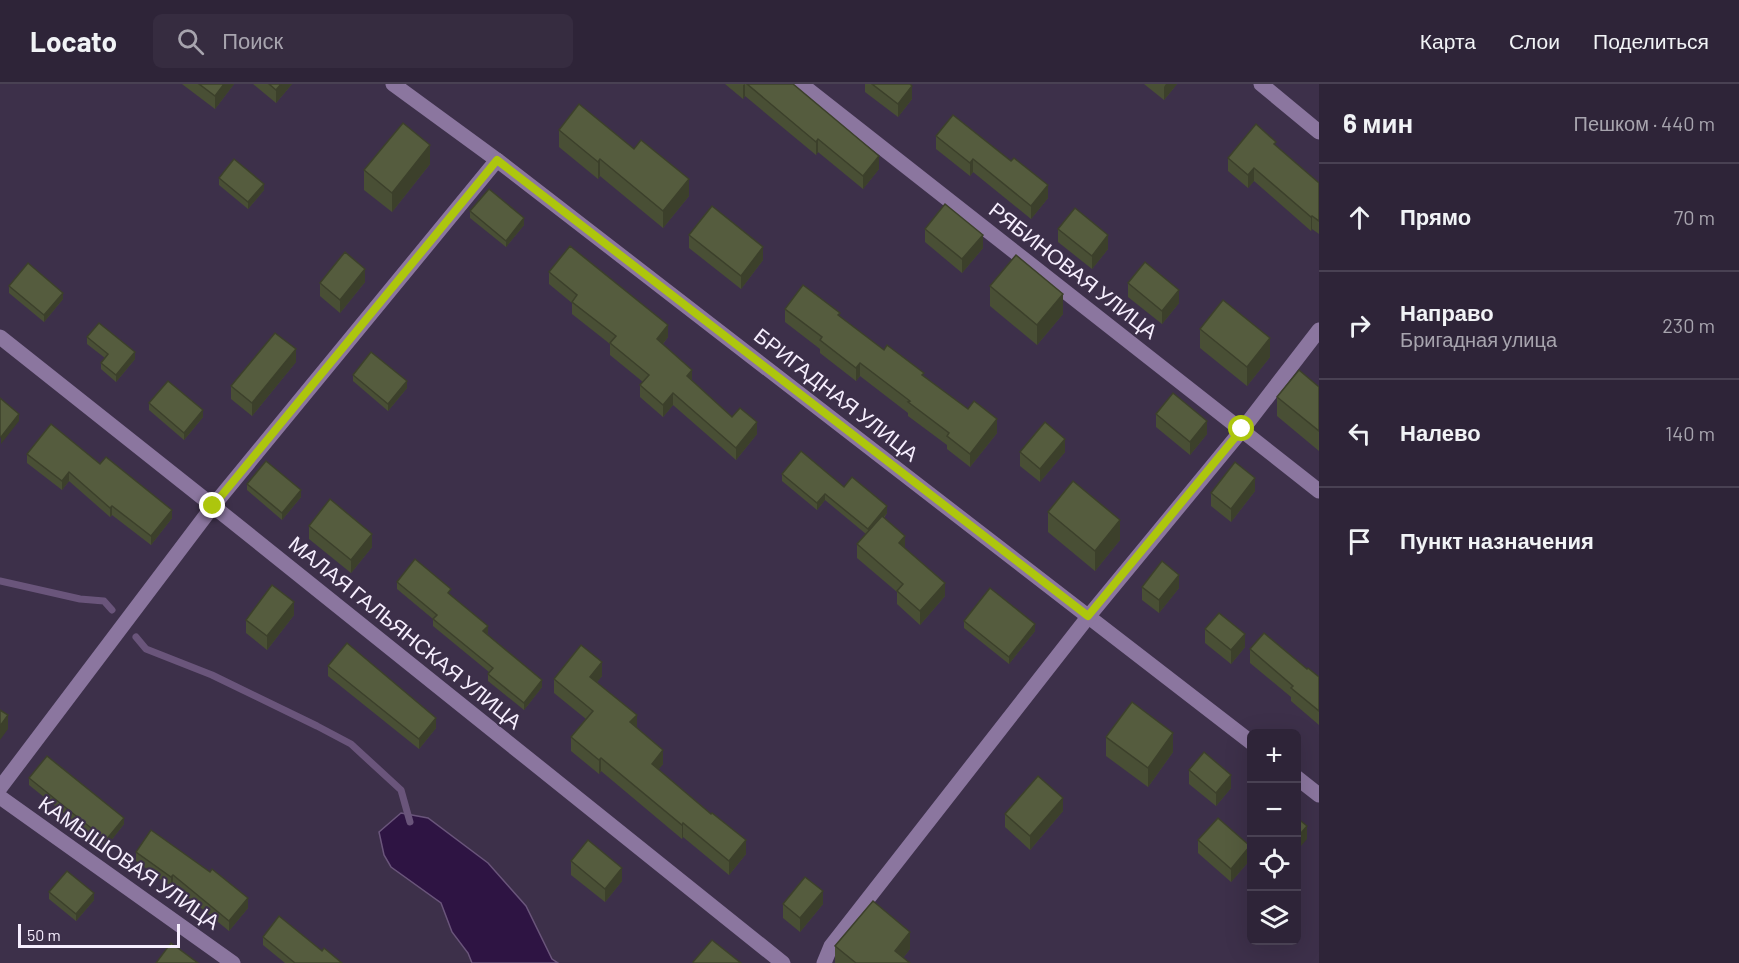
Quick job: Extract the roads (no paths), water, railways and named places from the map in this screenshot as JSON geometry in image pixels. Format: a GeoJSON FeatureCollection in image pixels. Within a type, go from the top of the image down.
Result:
{"type":"FeatureCollection","features":[{"type":"Feature","properties":{"kind":"street","name":"БРИГАДНАЯ УЛИЦА"},"geometry":{"type":"LineString","coordinates":[[393,84],[497,160],[1247,740]]}},
{"type":"Feature","properties":{"kind":"street","name":"РЯБИНОВАЯ УЛИЦА"},"geometry":{"type":"LineString","coordinates":[[801,84],[1319,491]]}},
{"type":"Feature","properties":{"kind":"street"},"geometry":{"type":"LineString","coordinates":[[1261,84],[1319,132]]}},
{"type":"Feature","properties":{"kind":"street"},"geometry":{"type":"LineString","coordinates":[[0,788],[213,506],[497,160]]}},
{"type":"Feature","properties":{"kind":"street"},"geometry":{"type":"LineString","coordinates":[[824,963],[831,946],[1088,616],[1242,429],[1319,330]]}},
{"type":"Feature","properties":{"kind":"street","name":"МАЛАЯ ГАЛЬЯНСКАЯ УЛИЦА"},"geometry":{"type":"LineString","coordinates":[[0,337],[783,963]]}},
{"type":"Feature","properties":{"kind":"street"},"geometry":{"type":"LineString","coordinates":[[1301,781],[1319,795]]}},
{"type":"Feature","properties":{"kind":"street","name":"КАМЫШОВАЯ УЛИЦА"},"geometry":{"type":"LineString","coordinates":[[0,797],[233,963]]}},
{"type":"Feature","properties":{"kind":"waterway"},"geometry":{"type":"LineString","coordinates":[[0,581],[80,599],[104,601],[112,610]]}},
{"type":"Feature","properties":{"kind":"waterway"},"geometry":{"type":"LineString","coordinates":[[136,637],[146,649],[212,675],[351,744],[401,790],[410,822]]}}]}
